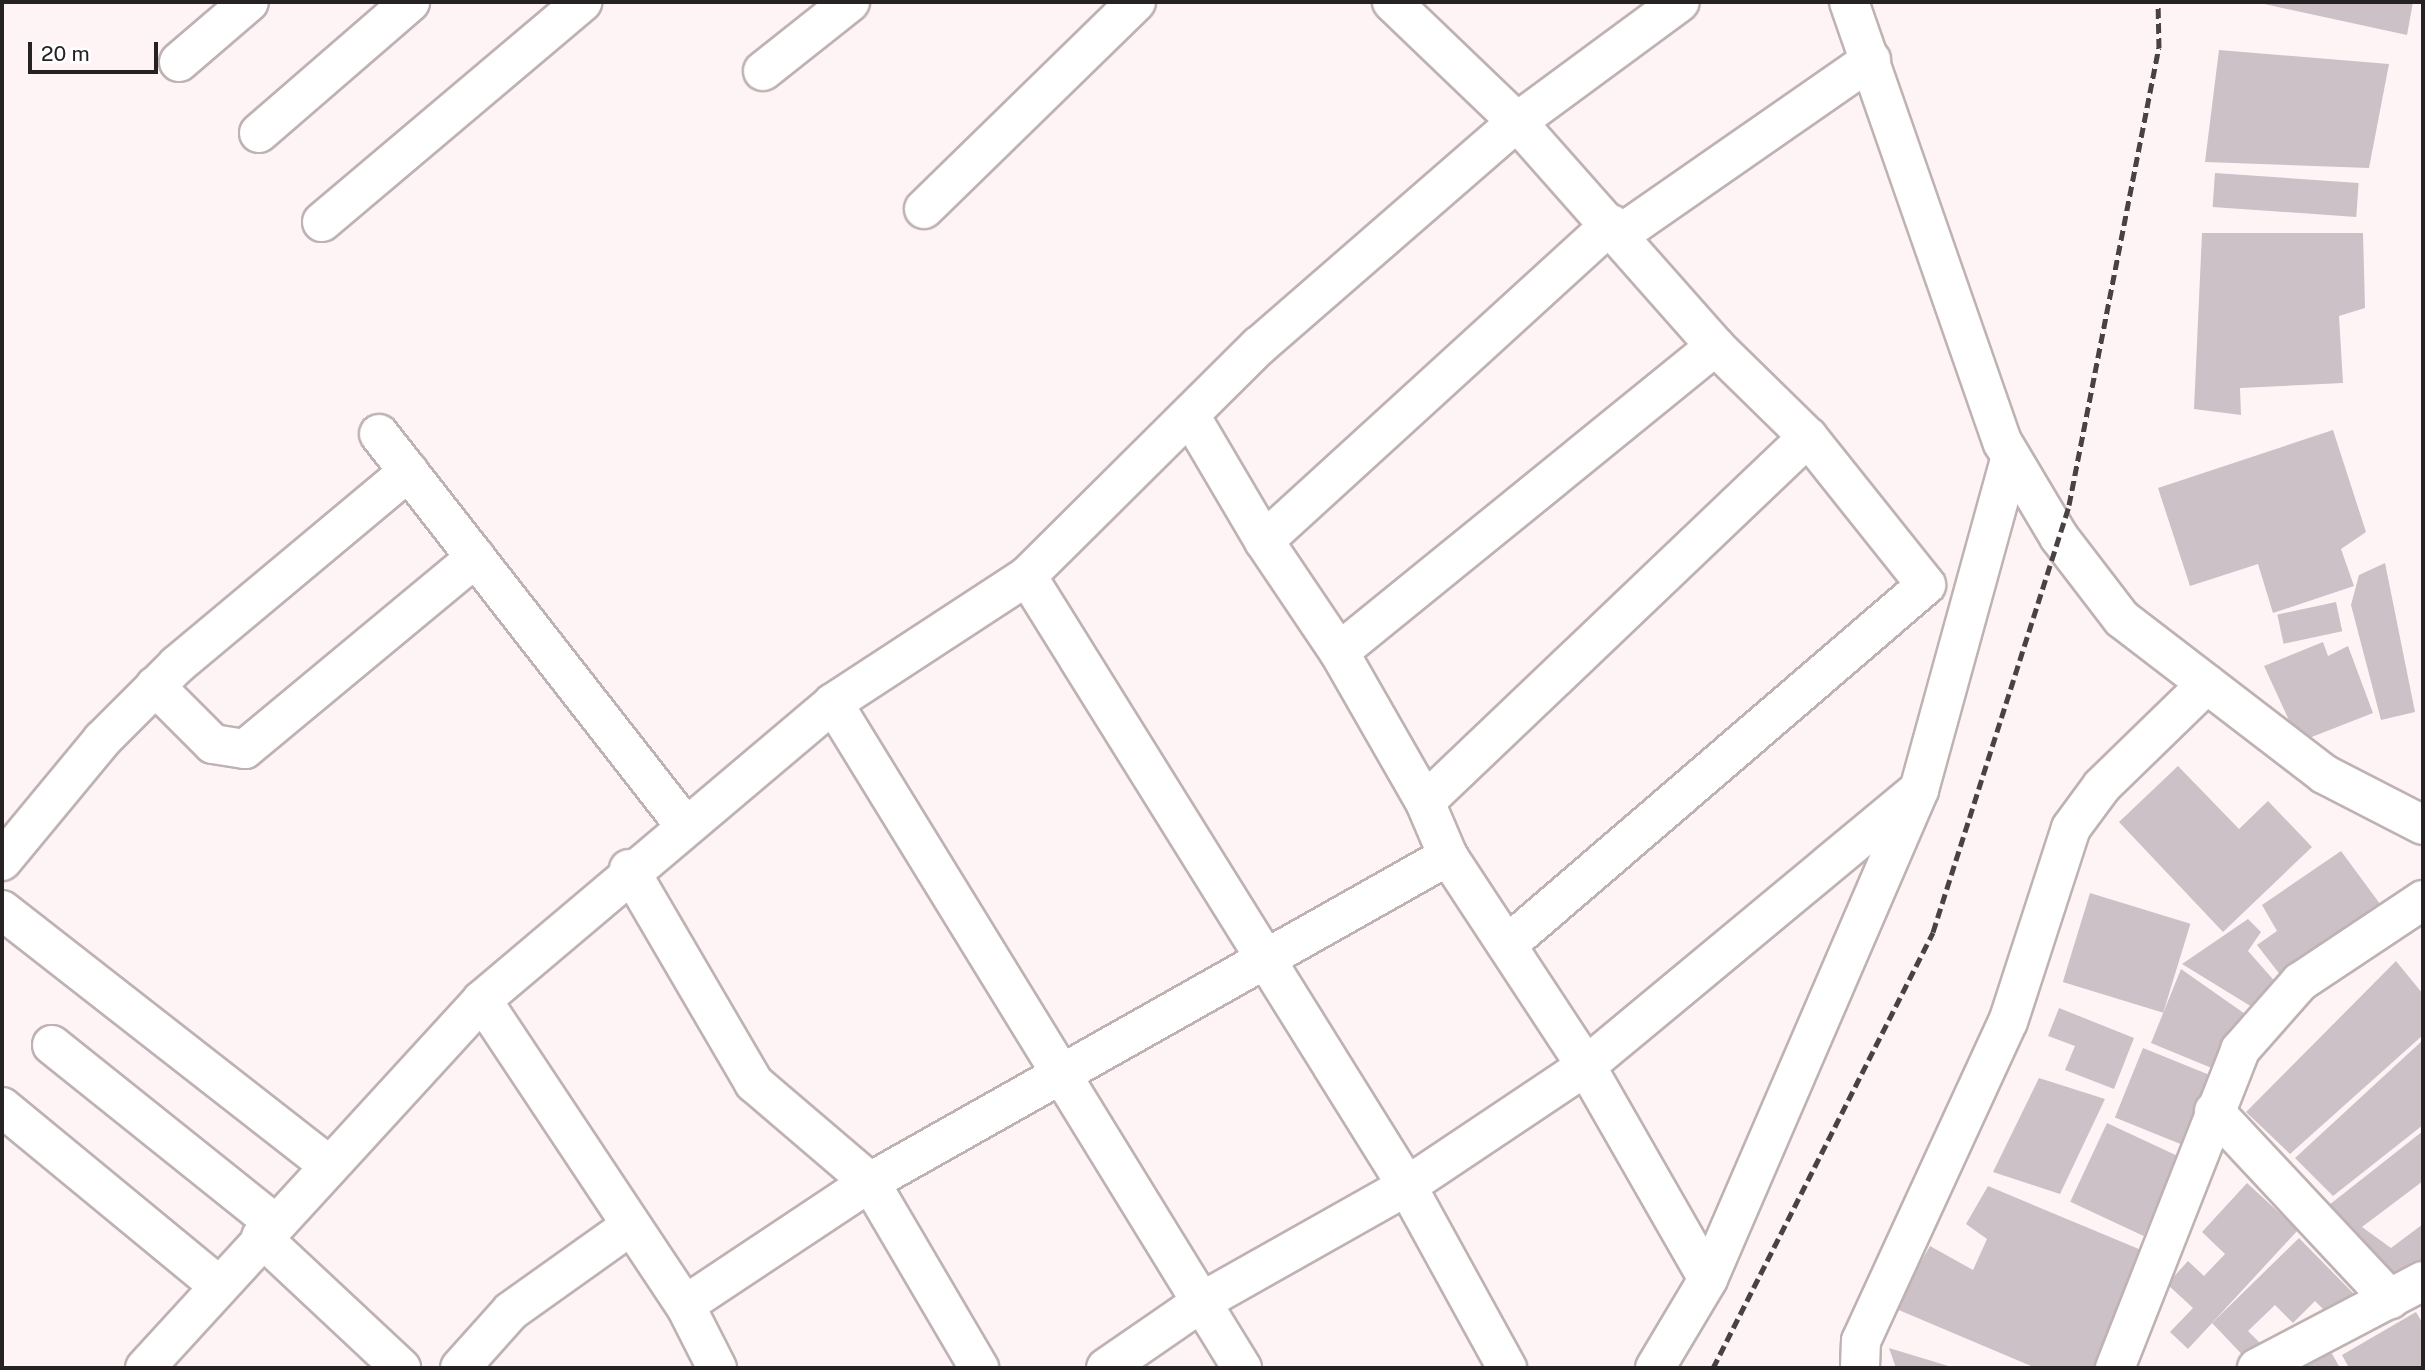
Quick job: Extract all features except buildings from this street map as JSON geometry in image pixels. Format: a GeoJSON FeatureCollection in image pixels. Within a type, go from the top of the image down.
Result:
{"type":"FeatureCollection","features":[{"type":"Feature","properties":{"kind":"street"},"geometry":{"type":"LineString","coordinates":[[179,62],[249,2]]}},
{"type":"Feature","properties":{"kind":"street"},"geometry":{"type":"LineString","coordinates":[[259,133],[410,2]]}},
{"type":"Feature","properties":{"kind":"street"},"geometry":{"type":"LineString","coordinates":[[322,222],[582,2]]}},
{"type":"Feature","properties":{"kind":"street"},"geometry":{"type":"LineString","coordinates":[[763,71],[850,2]]}},
{"type":"Feature","properties":{"kind":"street"},"geometry":{"type":"LineString","coordinates":[[924,209],[1136,2]]}},
{"type":"Feature","properties":{"kind":"street"},"geometry":{"type":"LineString","coordinates":[[145,1368],[326,1163],[482,1000],[629,869],[833,703],[1027,576],[1191,417],[1259,346],[1517,122],[1680,2]]}},
{"type":"Feature","properties":{"kind":"street"},"geometry":{"type":"LineString","coordinates":[[1849,2],[2011,457],[2059,537],[2122,619],[2324,774],[2423,825]]}},
{"type":"Feature","properties":{"kind":"street"},"geometry":{"type":"LineString","coordinates":[[1414,8],[1615,230],[1715,346],[1808,436],[1926,585],[1507,945]]}},
{"type":"Feature","properties":{"kind":"street"},"geometry":{"type":"LineString","coordinates":[[1264,541],[1615,230],[1871,61]]}},
{"type":"Feature","properties":{"kind":"street"},"geometry":{"type":"LineString","coordinates":[[1339,652],[1715,346]]}},
{"type":"Feature","properties":{"kind":"street"},"geometry":{"type":"LineString","coordinates":[[1191,417],[1264,541],[1339,652],[1425,802],[1448,856],[1586,1066],[1708,1279]]}},
{"type":"Feature","properties":{"kind":"street"},"geometry":{"type":"LineString","coordinates":[[379,434],[684,825]]}},
{"type":"Feature","properties":{"kind":"street"},"geometry":{"type":"LineString","coordinates":[[1425,802],[1808,436]]}},
{"type":"Feature","properties":{"kind":"street"},"geometry":{"type":"LineString","coordinates":[[1655,1368],[1708,1279],[1919,790],[2011,457]]}},
{"type":"Feature","properties":{"kind":"street"},"geometry":{"type":"LineString","coordinates":[[2,861],[155,687],[409,471]]}},
{"type":"Feature","properties":{"kind":"street"},"geometry":{"type":"LineString","coordinates":[[155,687],[213,744],[245,749],[476,557]]}},
{"type":"Feature","properties":{"kind":"street"},"geometry":{"type":"LineString","coordinates":[[1027,576],[1267,957],[1407,1186],[1507,1368]]}},
{"type":"Feature","properties":{"kind":"street"},"geometry":{"type":"LineString","coordinates":[[1860,1368],[1861,1341],[2008,1022],[2071,828],[2085,804],[2207,684]]}},
{"type":"Feature","properties":{"kind":"street"},"geometry":{"type":"LineString","coordinates":[[833,703],[1242,1368]]}},
{"type":"Feature","properties":{"kind":"street"},"geometry":{"type":"LineString","coordinates":[[1106,1368],[1203,1301],[1407,1186],[1586,1066],[1919,790]]}},
{"type":"Feature","properties":{"kind":"street"},"geometry":{"type":"LineString","coordinates":[[685,1305],[870,1182],[1448,856]]}},
{"type":"Feature","properties":{"kind":"street"},"geometry":{"type":"LineString","coordinates":[[629,869],[754,1083],[870,1182],[979,1368]]}},
{"type":"Feature","properties":{"kind":"street"},"geometry":{"type":"LineString","coordinates":[[2115,1368],[2214,1111],[2241,1050],[2264,1018],[2300,982],[2423,900]]}},
{"type":"Feature","properties":{"kind":"street"},"geometry":{"type":"LineString","coordinates":[[2,910],[326,1163]]}},
{"type":"Feature","properties":{"kind":"street"},"geometry":{"type":"LineString","coordinates":[[482,1000],[629,1226],[685,1305],[717,1368]]}},
{"type":"Feature","properties":{"kind":"street"},"geometry":{"type":"LineString","coordinates":[[52,1045],[267,1230],[401,1368]]}},
{"type":"Feature","properties":{"kind":"street"},"geometry":{"type":"LineString","coordinates":[[2,1107],[219,1286]]}},
{"type":"Feature","properties":{"kind":"street"},"geometry":{"type":"LineString","coordinates":[[2214,1111],[2390,1299]]}},
{"type":"Feature","properties":{"kind":"street"},"geometry":{"type":"LineString","coordinates":[[460,1368],[511,1311],[629,1226]]}},
{"type":"Feature","properties":{"kind":"street"},"geometry":{"type":"LineString","coordinates":[[2257,1368],[2423,1281]]}},
{"type":"Feature","properties":{"kind":"railway"},"geometry":{"type":"LineString","coordinates":[[1713,1368],[1933,932],[2069,505],[2159,48],[2158,2]]}}]}
